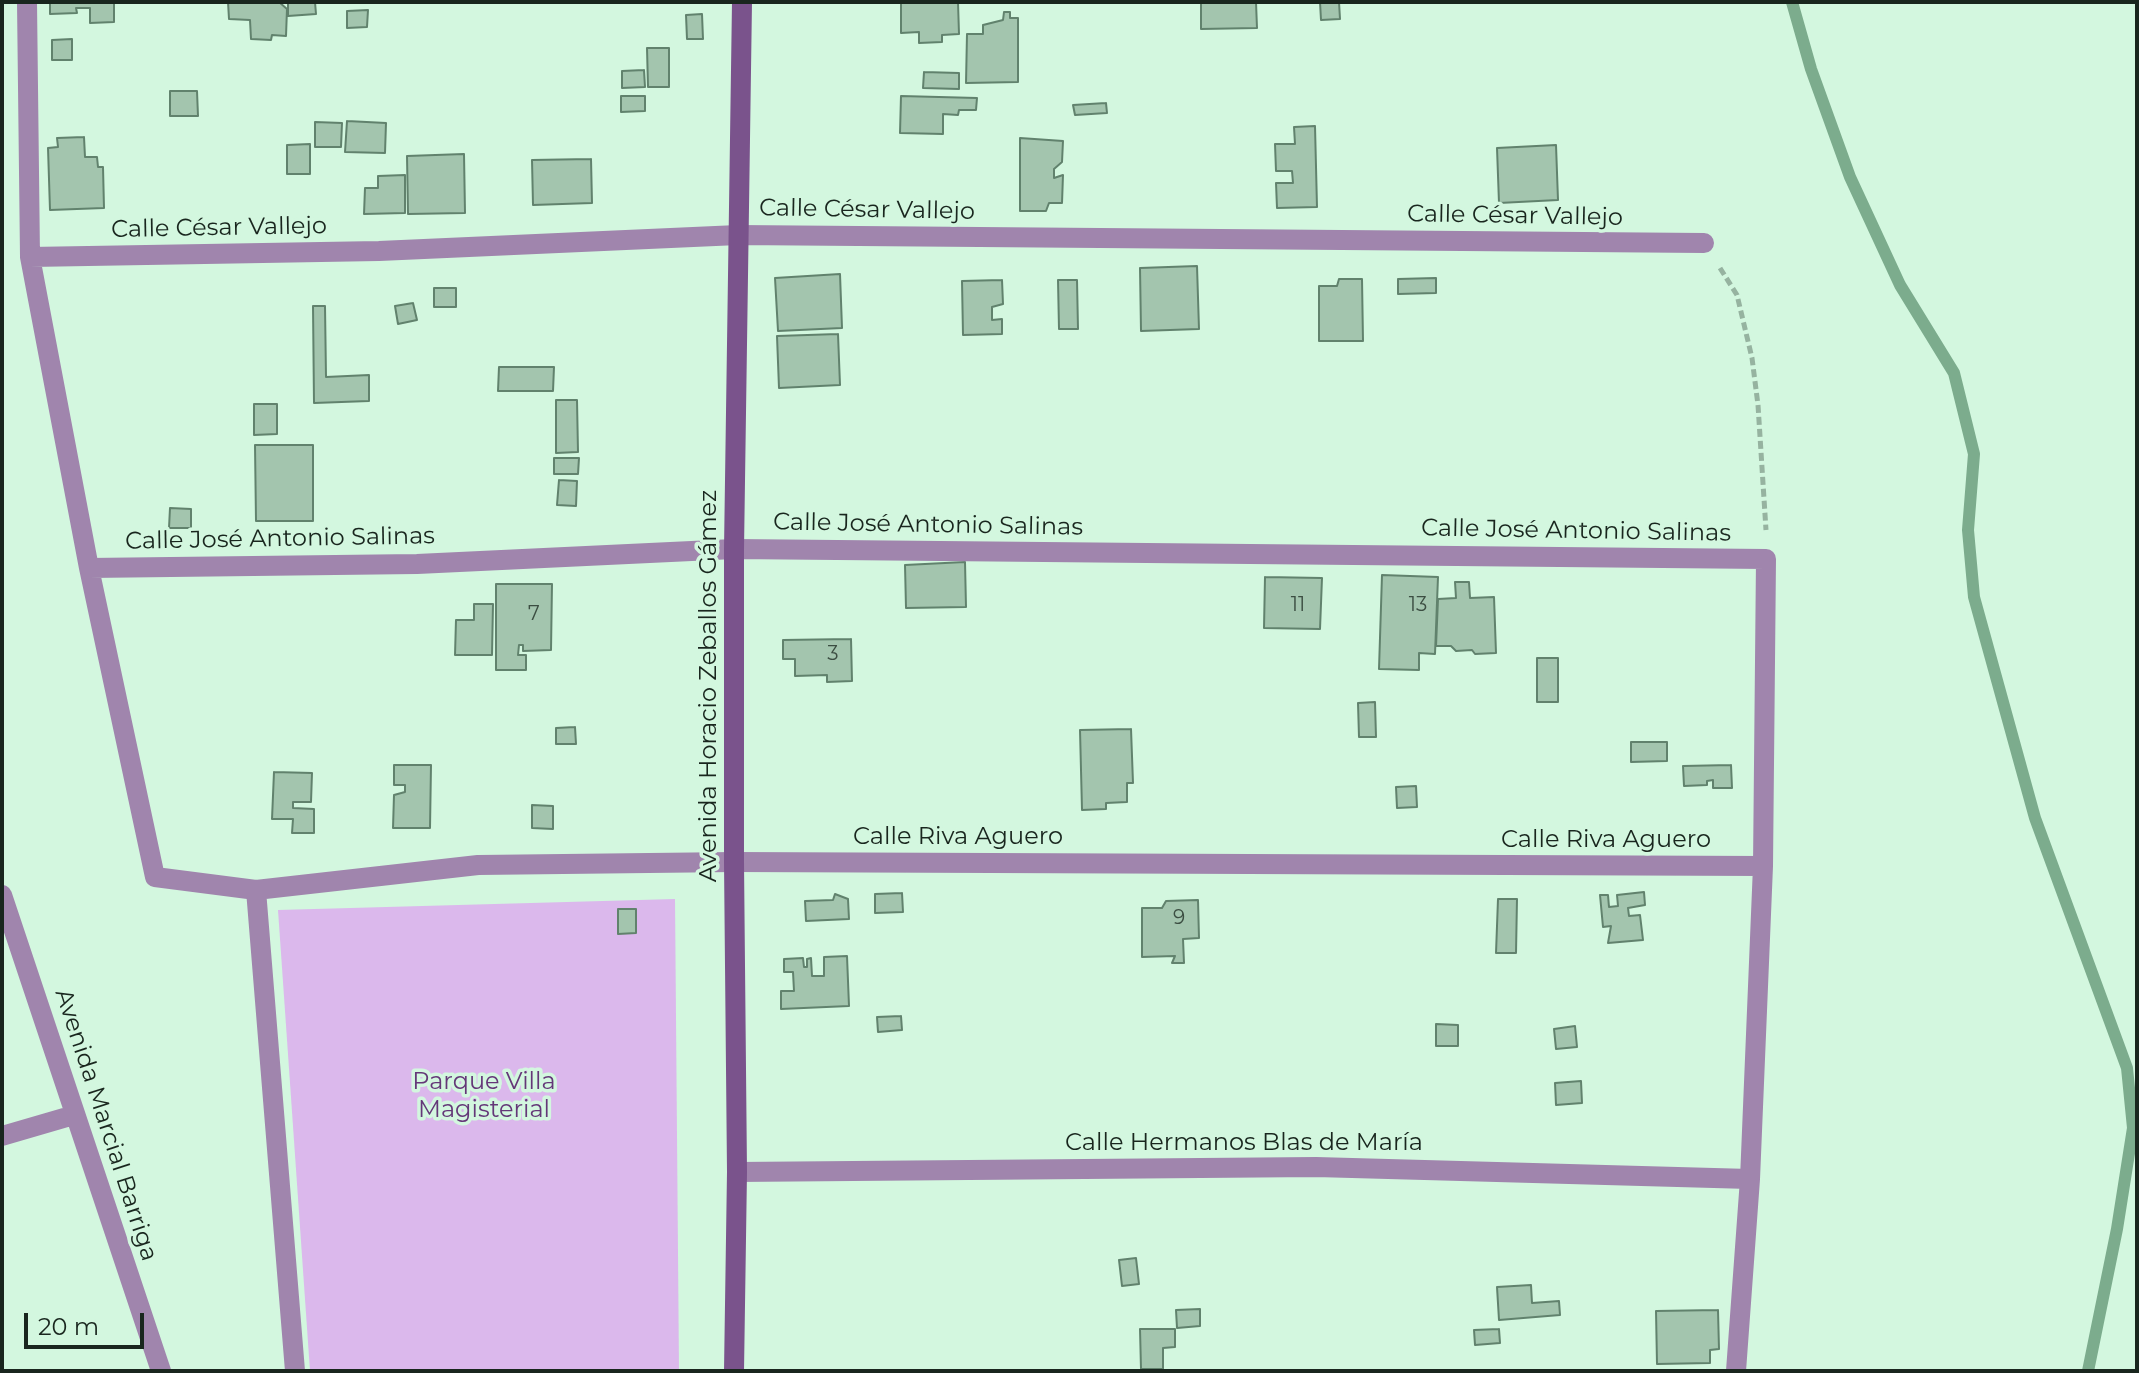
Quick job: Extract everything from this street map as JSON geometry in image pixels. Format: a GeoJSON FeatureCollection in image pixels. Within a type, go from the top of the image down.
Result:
{"type":"FeatureCollection","features":[{"type":"Feature","properties":{"kind":"main road","name":"Avenida Horacio Zeballos Gámez"},"geometry":{"type":"LineString","coordinates":[[734,1371],[737,1172],[734,549],[742,2]]}},
{"type":"Feature","properties":{"kind":"street"},"geometry":{"type":"LineString","coordinates":[[27,2],[30,257],[89,568]]}},
{"type":"Feature","properties":{"kind":"street","name":"Calle César Vallejo"},"geometry":{"type":"LineString","coordinates":[[30,257],[379,251],[738,235],[1704,243]]}},
{"type":"Feature","properties":{"kind":"street","name":"Calle José Antonio Salinas"},"geometry":{"type":"LineString","coordinates":[[89,568],[417,564],[734,549],[1766,559]]}},
{"type":"Feature","properties":{"kind":"street"},"geometry":{"type":"LineString","coordinates":[[1736,1371],[1750,1179],[1763,866],[1766,559]]}},
{"type":"Feature","properties":{"kind":"street","name":"Calle Riva Aguero"},"geometry":{"type":"LineString","coordinates":[[89,568],[155,877],[256,890],[478,865],[734,862],[1763,866]]}},
{"type":"Feature","properties":{"kind":"street"},"geometry":{"type":"LineString","coordinates":[[256,890],[295,1371]]}},
{"type":"Feature","properties":{"kind":"street","name":"Avenida Marcial Barriga"},"geometry":{"type":"LineString","coordinates":[[2,895],[161,1371]]}},
{"type":"Feature","properties":{"kind":"street"},"geometry":{"type":"LineString","coordinates":[[2,1136],[74,1115]]}},
{"type":"Feature","properties":{"kind":"street","name":"Calle Hermanos Blas de María"},"geometry":{"type":"LineString","coordinates":[[737,1172],[1316,1167],[1750,1179]]}},
{"type":"Feature","properties":{"kind":"path"},"geometry":{"type":"LineString","coordinates":[[1704,243],[1737,295],[1752,358],[1764,485],[1766,559]]}},
{"type":"Feature","properties":{"kind":"green space","name":"Parque Villa Magisterial"},"geometry":{"type":"Polygon","coordinates":[[[675,899],[679,1371],[310,1371],[278,910],[675,899]]]}},
{"type":"Feature","properties":{"kind":"building"},"geometry":{"type":"Polygon","coordinates":[[[50,2],[114,2],[114,22],[90,23],[90,8],[76,8],[77,13],[50,14],[50,2]]]}},
{"type":"Feature","properties":{"kind":"building"},"geometry":{"type":"Polygon","coordinates":[[[228,2],[279,2],[287,9],[286,36],[272,35],[271,40],[251,39],[250,20],[229,19],[228,2]]]}},
{"type":"Feature","properties":{"kind":"building"},"geometry":{"type":"Polygon","coordinates":[[[288,2],[315,2],[316,14],[288,16],[288,2]]]}},
{"type":"Feature","properties":{"kind":"building"},"geometry":{"type":"Polygon","coordinates":[[[901,2],[958,2],[959,34],[942,35],[942,42],[919,43],[919,32],[901,33],[901,2]]]}},
{"type":"Feature","properties":{"kind":"building"},"geometry":{"type":"Polygon","coordinates":[[[1201,2],[1256,2],[1257,28],[1201,29],[1201,2]]]}},
{"type":"Feature","properties":{"kind":"building"},"geometry":{"type":"Polygon","coordinates":[[[1320,2],[1339,2],[1340,19],[1321,20],[1320,2]]]}},
{"type":"Feature","properties":{"kind":"building"},"geometry":{"type":"Polygon","coordinates":[[[368,10],[367,27],[347,28],[347,11],[368,10]]]}},
{"type":"Feature","properties":{"kind":"building"},"geometry":{"type":"Polygon","coordinates":[[[1004,12],[1010,12],[1010,18],[1018,18],[1018,82],[966,83],[967,34],[983,34],[983,25],[1003,20],[1004,12]]]}},
{"type":"Feature","properties":{"kind":"building"},"geometry":{"type":"Polygon","coordinates":[[[702,14],[703,39],[687,39],[686,15],[702,14]]]}},
{"type":"Feature","properties":{"kind":"building"},"geometry":{"type":"Polygon","coordinates":[[[72,39],[72,60],[52,60],[52,40],[72,39]]]}},
{"type":"Feature","properties":{"kind":"building"},"geometry":{"type":"Polygon","coordinates":[[[647,48],[669,48],[669,87],[648,87],[647,48]]]}},
{"type":"Feature","properties":{"kind":"building"},"geometry":{"type":"Polygon","coordinates":[[[644,70],[645,87],[622,88],[622,71],[644,70]]]}},
{"type":"Feature","properties":{"kind":"building"},"geometry":{"type":"Polygon","coordinates":[[[924,72],[959,73],[959,89],[923,88],[924,72]]]}},
{"type":"Feature","properties":{"kind":"building"},"geometry":{"type":"Polygon","coordinates":[[[170,91],[197,91],[198,116],[170,116],[170,91]]]}},
{"type":"Feature","properties":{"kind":"building"},"geometry":{"type":"Polygon","coordinates":[[[621,96],[645,96],[645,111],[621,112],[621,96]]]}},
{"type":"Feature","properties":{"kind":"building"},"geometry":{"type":"Polygon","coordinates":[[[901,96],[977,98],[976,110],[959,110],[958,115],[943,114],[943,134],[900,133],[901,96]]]}},
{"type":"Feature","properties":{"kind":"building"},"geometry":{"type":"Polygon","coordinates":[[[1106,103],[1107,113],[1075,115],[1073,105],[1106,103]]]}},
{"type":"Feature","properties":{"kind":"building"},"geometry":{"type":"Polygon","coordinates":[[[347,121],[386,123],[385,153],[345,152],[347,121]]]}},
{"type":"Feature","properties":{"kind":"building"},"geometry":{"type":"Polygon","coordinates":[[[315,122],[342,123],[341,147],[315,147],[315,122]]]}},
{"type":"Feature","properties":{"kind":"building"},"geometry":{"type":"Polygon","coordinates":[[[1315,126],[1317,207],[1277,208],[1276,183],[1293,183],[1292,171],[1276,171],[1275,144],[1295,144],[1294,127],[1315,126]]]}},
{"type":"Feature","properties":{"kind":"building"},"geometry":{"type":"Polygon","coordinates":[[[84,137],[85,157],[97,157],[98,167],[103,167],[104,208],[50,210],[48,148],[58,147],[57,138],[84,137]]]}},
{"type":"Feature","properties":{"kind":"building"},"geometry":{"type":"Polygon","coordinates":[[[1020,138],[1063,141],[1062,162],[1054,169],[1054,178],[1063,175],[1062,203],[1049,203],[1046,211],[1020,211],[1020,138]]]}},
{"type":"Feature","properties":{"kind":"building"},"geometry":{"type":"Polygon","coordinates":[[[310,144],[310,174],[287,174],[287,145],[310,144]]]}},
{"type":"Feature","properties":{"kind":"building"},"geometry":{"type":"Polygon","coordinates":[[[1556,145],[1558,200],[1499,203],[1497,148],[1556,145]]]}},
{"type":"Feature","properties":{"kind":"building"},"geometry":{"type":"Polygon","coordinates":[[[464,154],[465,213],[408,214],[407,156],[464,154]]]}},
{"type":"Feature","properties":{"kind":"building"},"geometry":{"type":"Polygon","coordinates":[[[591,159],[592,203],[533,205],[532,160],[591,159]]]}},
{"type":"Feature","properties":{"kind":"building"},"geometry":{"type":"Polygon","coordinates":[[[405,175],[405,213],[364,214],[365,188],[378,188],[378,176],[405,175]]]}},
{"type":"Feature","properties":{"kind":"building"},"geometry":{"type":"Polygon","coordinates":[[[1197,266],[1199,329],[1141,331],[1140,268],[1197,266]]]}},
{"type":"Feature","properties":{"kind":"building"},"geometry":{"type":"Polygon","coordinates":[[[840,274],[842,328],[778,331],[775,278],[840,274]]]}},
{"type":"Feature","properties":{"kind":"building"},"geometry":{"type":"Polygon","coordinates":[[[1436,278],[1436,293],[1398,294],[1398,279],[1436,278]]]}},
{"type":"Feature","properties":{"kind":"building"},"geometry":{"type":"Polygon","coordinates":[[[1339,279],[1362,279],[1363,341],[1319,341],[1319,286],[1337,286],[1339,279]]]}},
{"type":"Feature","properties":{"kind":"building"},"geometry":{"type":"Polygon","coordinates":[[[1002,280],[1003,304],[992,307],[992,320],[1002,319],[1002,334],[963,335],[962,281],[1002,280]]]}},
{"type":"Feature","properties":{"kind":"building"},"geometry":{"type":"Polygon","coordinates":[[[1058,280],[1077,280],[1078,329],[1059,329],[1058,280]]]}},
{"type":"Feature","properties":{"kind":"building"},"geometry":{"type":"Polygon","coordinates":[[[434,288],[456,288],[456,307],[434,307],[434,288]]]}},
{"type":"Feature","properties":{"kind":"building"},"geometry":{"type":"Polygon","coordinates":[[[413,303],[417,320],[398,324],[395,306],[413,303]]]}},
{"type":"Feature","properties":{"kind":"building"},"geometry":{"type":"Polygon","coordinates":[[[313,306],[325,306],[326,377],[369,375],[369,401],[314,403],[313,306]]]}},
{"type":"Feature","properties":{"kind":"building"},"geometry":{"type":"Polygon","coordinates":[[[838,334],[840,385],[779,388],[777,336],[838,334]]]}},
{"type":"Feature","properties":{"kind":"building"},"geometry":{"type":"Polygon","coordinates":[[[499,367],[554,367],[553,391],[498,391],[499,367]]]}},
{"type":"Feature","properties":{"kind":"building"},"geometry":{"type":"Polygon","coordinates":[[[556,400],[577,400],[578,452],[556,453],[556,400]]]}},
{"type":"Feature","properties":{"kind":"building"},"geometry":{"type":"Polygon","coordinates":[[[254,404],[277,404],[277,434],[254,435],[254,404]]]}},
{"type":"Feature","properties":{"kind":"building"},"geometry":{"type":"Polygon","coordinates":[[[255,445],[313,445],[313,521],[256,521],[255,445]]]}},
{"type":"Feature","properties":{"kind":"building"},"geometry":{"type":"Polygon","coordinates":[[[554,458],[579,458],[578,474],[554,474],[554,458]]]}},
{"type":"Feature","properties":{"kind":"building"},"geometry":{"type":"Polygon","coordinates":[[[559,480],[577,481],[576,506],[557,505],[559,480]]]}},
{"type":"Feature","properties":{"kind":"building"},"geometry":{"type":"Polygon","coordinates":[[[170,508],[191,509],[191,528],[169,528],[170,508]]]}},
{"type":"Feature","properties":{"kind":"building"},"geometry":{"type":"Polygon","coordinates":[[[965,562],[966,607],[906,608],[905,565],[965,562]]]}},
{"type":"Feature","properties":{"kind":"building"},"geometry":{"type":"Polygon","coordinates":[[[1382,575],[1438,577],[1435,654],[1419,653],[1419,670],[1379,669],[1382,575]]]}},
{"type":"Feature","properties":{"kind":"building"},"geometry":{"type":"Polygon","coordinates":[[[1265,577],[1322,578],[1320,629],[1264,628],[1265,577]]]}},
{"type":"Feature","properties":{"kind":"building"},"geometry":{"type":"Polygon","coordinates":[[[1455,582],[1469,582],[1470,598],[1494,597],[1496,653],[1475,654],[1472,650],[1456,651],[1451,646],[1436,646],[1438,599],[1456,598],[1455,582]]]}},
{"type":"Feature","properties":{"kind":"building"},"geometry":{"type":"Polygon","coordinates":[[[496,584],[552,584],[551,650],[523,651],[523,645],[519,645],[518,655],[526,655],[526,670],[496,670],[496,584]]]}},
{"type":"Feature","properties":{"kind":"building"},"geometry":{"type":"Polygon","coordinates":[[[474,604],[493,604],[492,655],[455,655],[456,620],[474,620],[474,604]]]}},
{"type":"Feature","properties":{"kind":"building"},"geometry":{"type":"Polygon","coordinates":[[[851,639],[852,681],[827,682],[827,675],[795,676],[795,659],[783,659],[783,640],[851,639]]]}},
{"type":"Feature","properties":{"kind":"building"},"geometry":{"type":"Polygon","coordinates":[[[1537,658],[1558,658],[1558,702],[1537,702],[1537,658]]]}},
{"type":"Feature","properties":{"kind":"building"},"geometry":{"type":"Polygon","coordinates":[[[1375,702],[1376,737],[1359,737],[1358,703],[1375,702]]]}},
{"type":"Feature","properties":{"kind":"building"},"geometry":{"type":"Polygon","coordinates":[[[575,727],[576,744],[556,744],[556,728],[575,727]]]}},
{"type":"Feature","properties":{"kind":"building"},"geometry":{"type":"Polygon","coordinates":[[[1131,729],[1133,783],[1127,783],[1127,802],[1106,803],[1106,809],[1082,810],[1080,730],[1131,729]]]}},
{"type":"Feature","properties":{"kind":"building"},"geometry":{"type":"Polygon","coordinates":[[[1631,742],[1667,742],[1667,761],[1631,762],[1631,742]]]}},
{"type":"Feature","properties":{"kind":"building"},"geometry":{"type":"Polygon","coordinates":[[[394,765],[431,765],[430,828],[393,828],[394,795],[405,792],[405,785],[394,785],[394,765]]]}},
{"type":"Feature","properties":{"kind":"building"},"geometry":{"type":"Polygon","coordinates":[[[1731,765],[1732,788],[1713,788],[1713,780],[1707,781],[1707,785],[1684,786],[1683,766],[1731,765]]]}},
{"type":"Feature","properties":{"kind":"building"},"geometry":{"type":"Polygon","coordinates":[[[274,772],[312,773],[311,802],[293,802],[293,808],[314,809],[314,833],[292,833],[293,819],[272,819],[274,772]]]}},
{"type":"Feature","properties":{"kind":"building"},"geometry":{"type":"Polygon","coordinates":[[[1416,786],[1417,807],[1397,808],[1396,787],[1416,786]]]}},
{"type":"Feature","properties":{"kind":"building"},"geometry":{"type":"Polygon","coordinates":[[[532,805],[553,806],[553,829],[532,828],[532,805]]]}},
{"type":"Feature","properties":{"kind":"building"},"geometry":{"type":"Polygon","coordinates":[[[1644,892],[1645,905],[1628,908],[1629,916],[1640,915],[1643,940],[1608,943],[1611,926],[1603,927],[1600,895],[1608,895],[1609,907],[1618,906],[1617,895],[1644,892]]]}},
{"type":"Feature","properties":{"kind":"building"},"geometry":{"type":"Polygon","coordinates":[[[902,893],[903,912],[875,913],[875,894],[902,893]]]}},
{"type":"Feature","properties":{"kind":"building"},"geometry":{"type":"Polygon","coordinates":[[[835,894],[848,899],[849,919],[806,921],[805,901],[833,900],[835,894]]]}},
{"type":"Feature","properties":{"kind":"building"},"geometry":{"type":"Polygon","coordinates":[[[1498,899],[1517,899],[1516,953],[1496,953],[1498,899]]]}},
{"type":"Feature","properties":{"kind":"building"},"geometry":{"type":"Polygon","coordinates":[[[1198,900],[1199,938],[1183,939],[1184,963],[1172,963],[1175,956],[1142,957],[1142,908],[1162,908],[1166,901],[1198,900]]]}},
{"type":"Feature","properties":{"kind":"building"},"geometry":{"type":"Polygon","coordinates":[[[618,909],[636,909],[636,933],[618,934],[618,909]]]}},
{"type":"Feature","properties":{"kind":"building"},"geometry":{"type":"Polygon","coordinates":[[[847,956],[849,1006],[781,1009],[781,991],[794,991],[793,972],[784,972],[784,959],[803,958],[804,967],[807,967],[807,959],[811,958],[812,976],[824,976],[824,957],[847,956]]]}},
{"type":"Feature","properties":{"kind":"building"},"geometry":{"type":"Polygon","coordinates":[[[901,1016],[902,1030],[878,1032],[877,1017],[901,1016]]]}},
{"type":"Feature","properties":{"kind":"building"},"geometry":{"type":"Polygon","coordinates":[[[1436,1024],[1458,1025],[1458,1046],[1436,1046],[1436,1024]]]}},
{"type":"Feature","properties":{"kind":"building"},"geometry":{"type":"Polygon","coordinates":[[[1575,1026],[1577,1047],[1556,1049],[1554,1029],[1575,1026]]]}},
{"type":"Feature","properties":{"kind":"building"},"geometry":{"type":"Polygon","coordinates":[[[1581,1081],[1582,1103],[1556,1105],[1555,1083],[1581,1081]]]}},
{"type":"Feature","properties":{"kind":"building"},"geometry":{"type":"Polygon","coordinates":[[[1136,1258],[1139,1284],[1122,1286],[1119,1260],[1136,1258]]]}},
{"type":"Feature","properties":{"kind":"building"},"geometry":{"type":"Polygon","coordinates":[[[1531,1285],[1532,1303],[1559,1301],[1560,1315],[1499,1320],[1497,1287],[1531,1285]]]}},
{"type":"Feature","properties":{"kind":"building"},"geometry":{"type":"Polygon","coordinates":[[[1200,1309],[1200,1326],[1177,1328],[1176,1310],[1200,1309]]]}},
{"type":"Feature","properties":{"kind":"building"},"geometry":{"type":"Polygon","coordinates":[[[1718,1310],[1719,1349],[1710,1350],[1710,1363],[1657,1364],[1656,1311],[1718,1310]]]}},
{"type":"Feature","properties":{"kind":"building"},"geometry":{"type":"Polygon","coordinates":[[[1140,1329],[1175,1329],[1175,1347],[1163,1348],[1163,1369],[1141,1369],[1140,1329]]]}},
{"type":"Feature","properties":{"kind":"building"},"geometry":{"type":"Polygon","coordinates":[[[1499,1329],[1500,1343],[1475,1345],[1474,1330],[1499,1329]]]}},
{"type":"Feature","properties":{"kind":"waterway"},"geometry":{"type":"LineString","coordinates":[[1792,2],[1811,69],[1850,177],[1900,285],[1954,373],[1974,454],[1968,530],[1974,597],[2035,818],[2127,1068],[2133,1128],[2117,1229],[2088,1371]]}}]}
